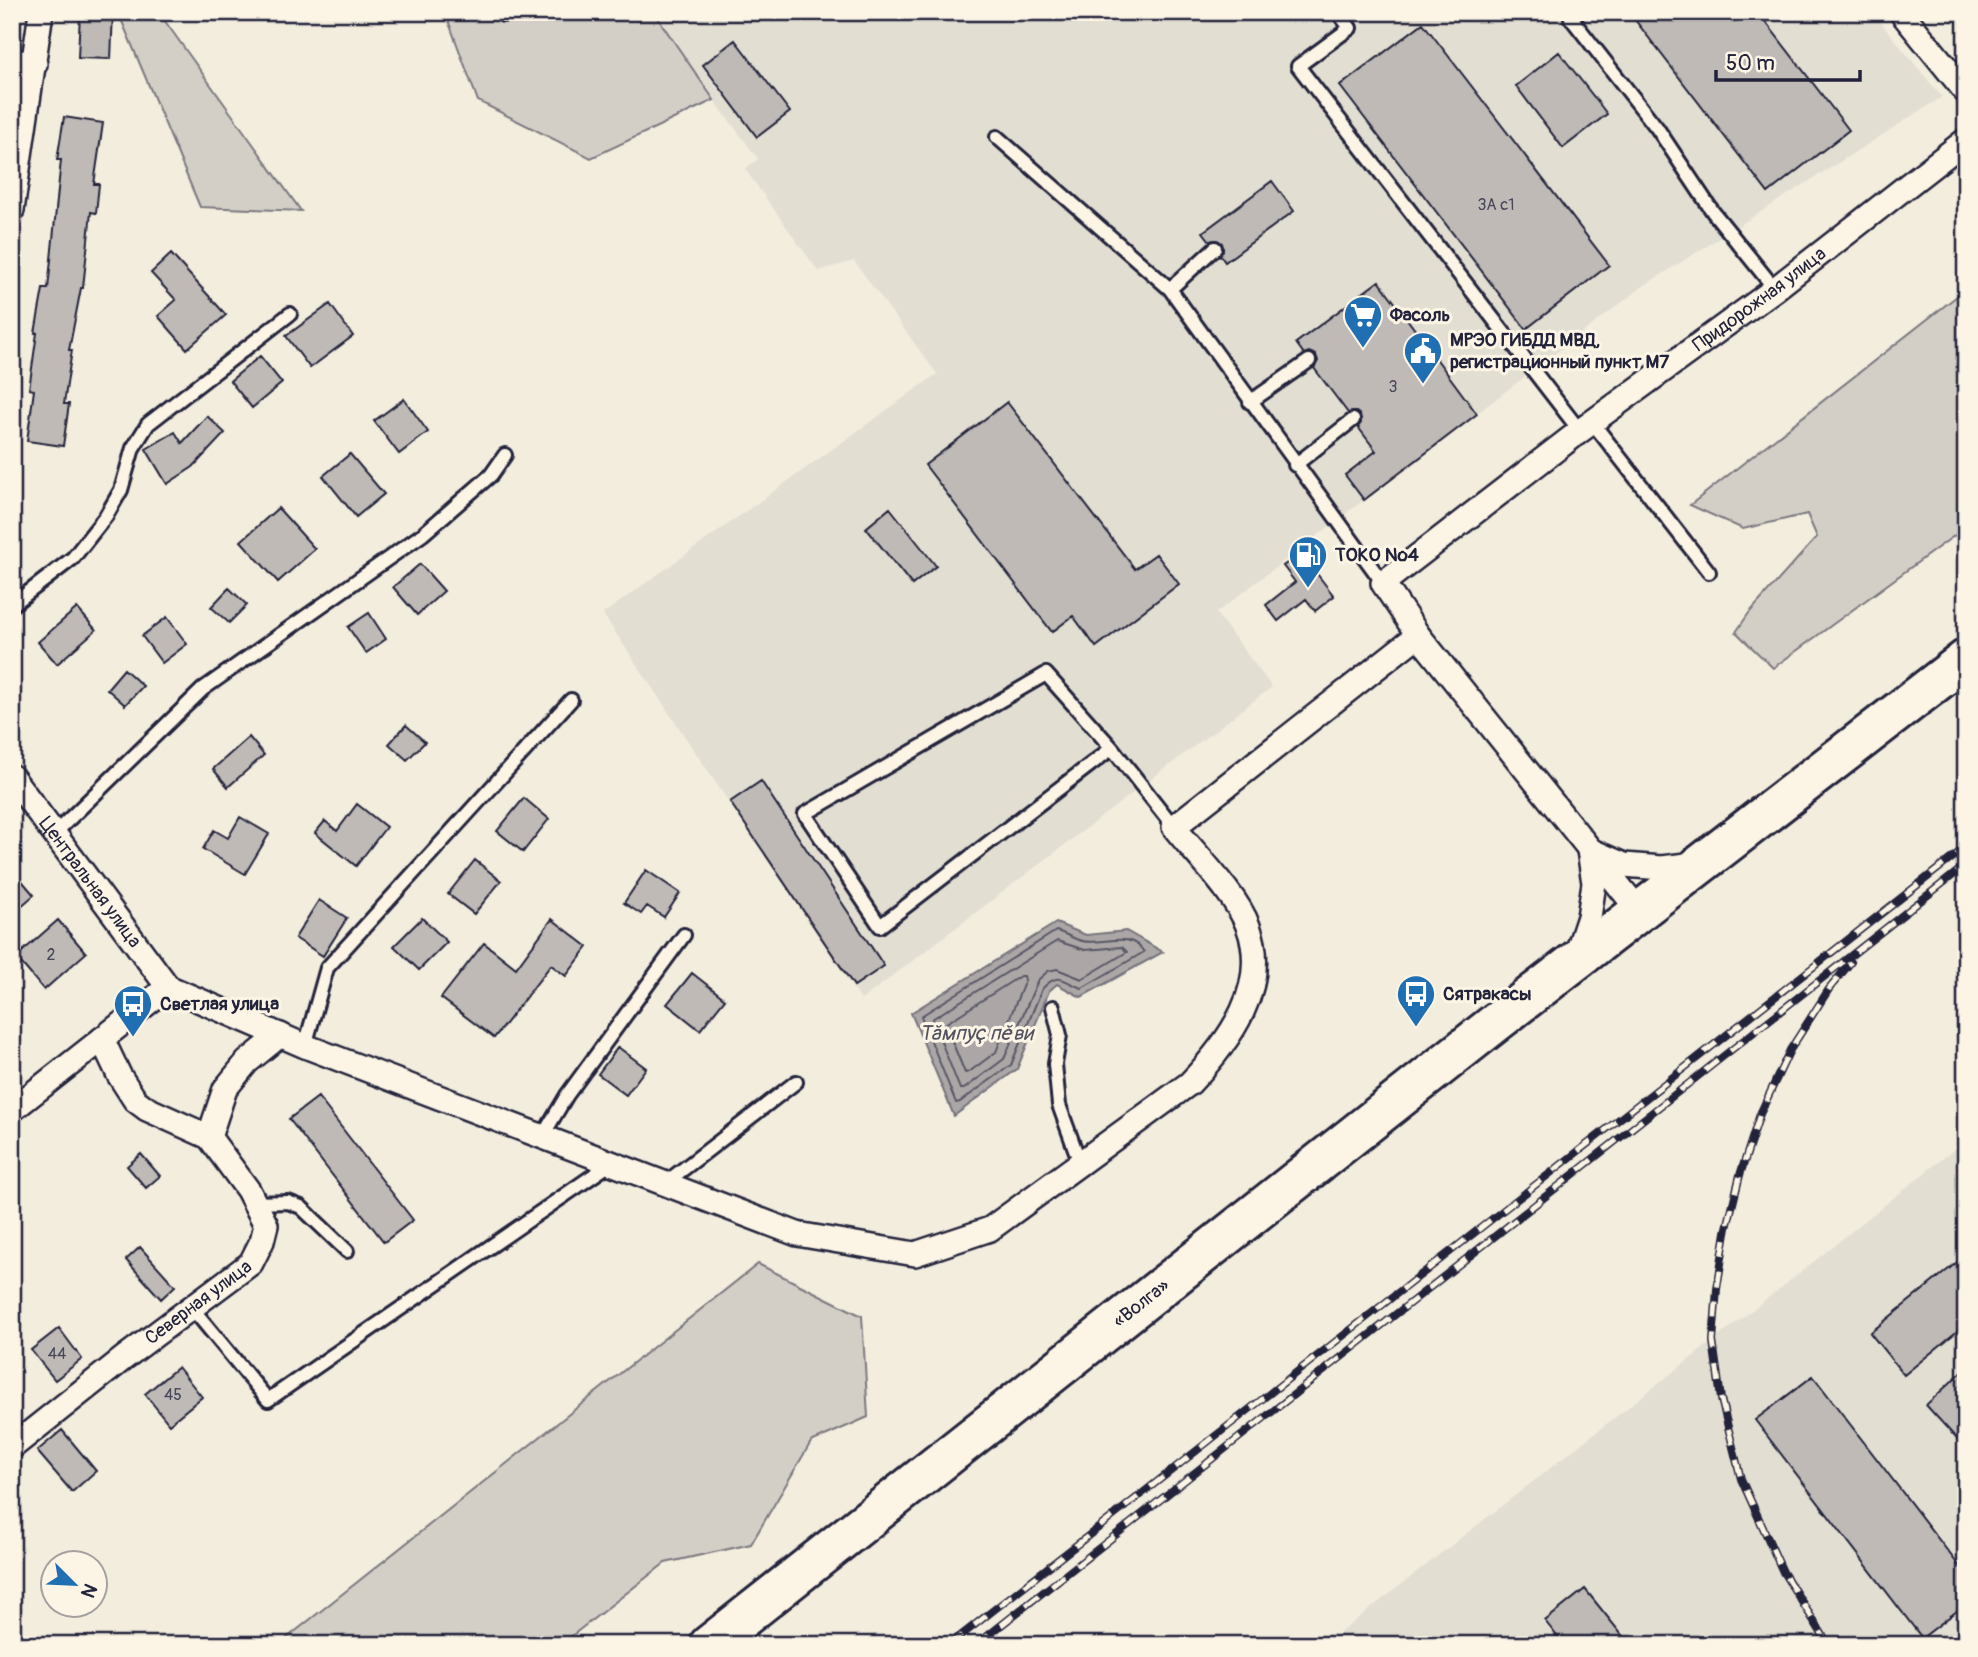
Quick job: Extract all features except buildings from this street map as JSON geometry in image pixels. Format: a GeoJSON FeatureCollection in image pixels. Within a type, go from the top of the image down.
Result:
{"type":"FeatureCollection","features":[{"type":"Feature","properties":{"kind":"highway","name":"«Волга»"},"geometry":{"type":"LineString","coordinates":[[709,1645],[1574,962],[1966,659]]}},
{"type":"Feature","properties":{"kind":"street"},"geometry":{"type":"LineString","coordinates":[[12,210],[41,12]]}},
{"type":"Feature","properties":{"kind":"street"},"geometry":{"type":"LineString","coordinates":[[1901,12],[1966,92]]}},
{"type":"Feature","properties":{"kind":"street"},"geometry":{"type":"LineString","coordinates":[[12,61],[35,64]]}},
{"type":"Feature","properties":{"kind":"street","name":"Придорожная улица"},"geometry":{"type":"LineString","coordinates":[[1383,583],[1586,427],[1775,289],[1966,140]]}},
{"type":"Feature","properties":{"kind":"street"},"geometry":{"type":"LineString","coordinates":[[1383,583],[1419,635],[1640,912]]}},
{"type":"Feature","properties":{"kind":"street"},"geometry":{"type":"LineString","coordinates":[[12,1110],[168,987],[305,1046],[797,1234],[915,1254],[990,1229],[1190,1083],[1217,1055],[1237,1023],[1250,995],[1255,962],[1248,926],[1232,898],[1174,827],[1419,635]]}},
{"type":"Feature","properties":{"kind":"street","name":"Центральная улица"},"geometry":{"type":"LineString","coordinates":[[12,777],[168,987]]}},
{"type":"Feature","properties":{"kind":"street"},"geometry":{"type":"LineString","coordinates":[[1589,850],[1624,865],[1662,868],[1701,863]]}},
{"type":"Feature","properties":{"kind":"street"},"geometry":{"type":"LineString","coordinates":[[1574,962],[1589,917],[1594,883],[1589,850]]}},
{"type":"Feature","properties":{"kind":"street"},"geometry":{"type":"LineString","coordinates":[[209,1137],[225,1089],[247,1062],[281,1035]]}},
{"type":"Feature","properties":{"kind":"street","name":"Северная улица"},"geometry":{"type":"LineString","coordinates":[[12,1447],[124,1358],[251,1263],[262,1241],[266,1225],[248,1190],[209,1137],[147,1109],[135,1100],[102,1040]]}},
{"type":"Feature","properties":{"kind":"lane"},"geometry":{"type":"LineString","coordinates":[[1338,12],[1350,28],[1298,66],[1586,427],[1709,572]]}},
{"type":"Feature","properties":{"kind":"lane"},"geometry":{"type":"LineString","coordinates":[[1578,12],[1571,18],[1657,128],[1713,212],[1775,289]]}},
{"type":"Feature","properties":{"kind":"lane"},"geometry":{"type":"LineString","coordinates":[[998,137],[1170,289],[1383,583]]}},
{"type":"Feature","properties":{"kind":"lane"},"geometry":{"type":"LineString","coordinates":[[1170,289],[1214,248]]}},
{"type":"Feature","properties":{"kind":"lane"},"geometry":{"type":"LineString","coordinates":[[12,605],[73,558],[106,516],[121,490],[133,448],[148,424],[290,314]]}},
{"type":"Feature","properties":{"kind":"lane"},"geometry":{"type":"LineString","coordinates":[[1250,402],[1309,361]]}},
{"type":"Feature","properties":{"kind":"lane"},"geometry":{"type":"LineString","coordinates":[[1295,465],[1353,420]]}},
{"type":"Feature","properties":{"kind":"lane"},"geometry":{"type":"LineString","coordinates":[[55,833],[203,689],[422,534],[491,475],[505,455]]}},
{"type":"Feature","properties":{"kind":"lane"},"geometry":{"type":"LineString","coordinates":[[1112,748],[880,926],[804,814],[1046,674],[1112,748],[1174,827]]}},
{"type":"Feature","properties":{"kind":"lane"},"geometry":{"type":"LineString","coordinates":[[305,1046],[327,968],[572,700]]}},
{"type":"Feature","properties":{"kind":"lane"},"geometry":{"type":"LineString","coordinates":[[542,1137],[567,1095],[665,964],[684,934]]}},
{"type":"Feature","properties":{"kind":"lane"},"geometry":{"type":"LineString","coordinates":[[1053,1007],[1060,1035],[1055,1065],[1059,1105],[1080,1163]]}},
{"type":"Feature","properties":{"kind":"lane"},"geometry":{"type":"LineString","coordinates":[[664,1184],[796,1082]]}},
{"type":"Feature","properties":{"kind":"lane"},"geometry":{"type":"LineString","coordinates":[[192,1308],[268,1400],[610,1164]]}},
{"type":"Feature","properties":{"kind":"lane"},"geometry":{"type":"LineString","coordinates":[[255,1203],[288,1202],[301,1207],[347,1251]]}},
{"type":"Feature","properties":{"kind":"shaded area"},"geometry":{"type":"Polygon","coordinates":[[[118,12],[162,12],[162,17],[301,211],[200,207],[118,12]]]}},
{"type":"Feature","properties":{"kind":"shaded area"},"geometry":{"type":"Polygon","coordinates":[[[445,12],[662,12],[657,17],[714,100],[591,158],[478,101],[445,12]]]}},
{"type":"Feature","properties":{"kind":"shaded area"},"geometry":{"type":"Polygon","coordinates":[[[662,12],[1872,12],[1942,97],[1642,287],[1216,613],[1272,687],[861,1000],[603,614],[937,374],[854,261],[818,271],[745,169],[758,159],[657,16],[662,12]]]}},
{"type":"Feature","properties":{"kind":"shaded area"},"geometry":{"type":"Polygon","coordinates":[[[1966,289],[1966,527],[1773,668],[1736,632],[1749,613],[1817,537],[1807,514],[1743,529],[1690,505],[1966,289]]]}},
{"type":"Feature","properties":{"kind":"shaded area"},"geometry":{"type":"Polygon","coordinates":[[[1966,1140],[1966,1645],[1324,1645],[1792,1279],[1966,1140]]]}},
{"type":"Feature","properties":{"kind":"shaded area"},"geometry":{"type":"Polygon","coordinates":[[[758,1264],[862,1316],[868,1417],[811,1442],[751,1544],[665,1563],[560,1645],[278,1645],[758,1264]]]}},
{"type":"Feature","properties":{"kind":"water","name":"Тӑмпуҫ пӗви"},"geometry":{"type":"Polygon","coordinates":[[[1056,923],[1086,935],[1126,931],[1163,952],[1081,997],[1057,984],[1049,991],[1017,1069],[954,1116],[911,1013],[1056,923]]]}},
{"type":"Feature","properties":{"kind":"railway"},"geometry":{"type":"LineString","coordinates":[[949,1645],[1966,847]]}},
{"type":"Feature","properties":{"kind":"railway"},"geometry":{"type":"LineString","coordinates":[[976,1645],[1966,865]]}},
{"type":"Feature","properties":{"kind":"railway"},"geometry":{"type":"LineString","coordinates":[[1829,1645],[1783,1572],[1741,1479],[1721,1399],[1713,1341],[1717,1289],[1726,1232],[1740,1175],[1760,1114],[1790,1050],[1829,989],[1851,962]]}},
{"type":"Feature","properties":{"kind":"place","name":"Фасоль"},"geometry":{"type":"Point","coordinates":[1363,349]}},
{"type":"Feature","properties":{"kind":"place","name":"МРЭО ГИБДД МВД, регистрационный пункт М7"},"geometry":{"type":"Point","coordinates":[1423,385]}},
{"type":"Feature","properties":{"kind":"place","name":"ТОКО №4"},"geometry":{"type":"Point","coordinates":[1308,589]}},
{"type":"Feature","properties":{"kind":"place","name":"Сятракасы"},"geometry":{"type":"Point","coordinates":[1416,1028]}},
{"type":"Feature","properties":{"kind":"place","name":"Светлая улица"},"geometry":{"type":"Point","coordinates":[133,1038]}}]}
